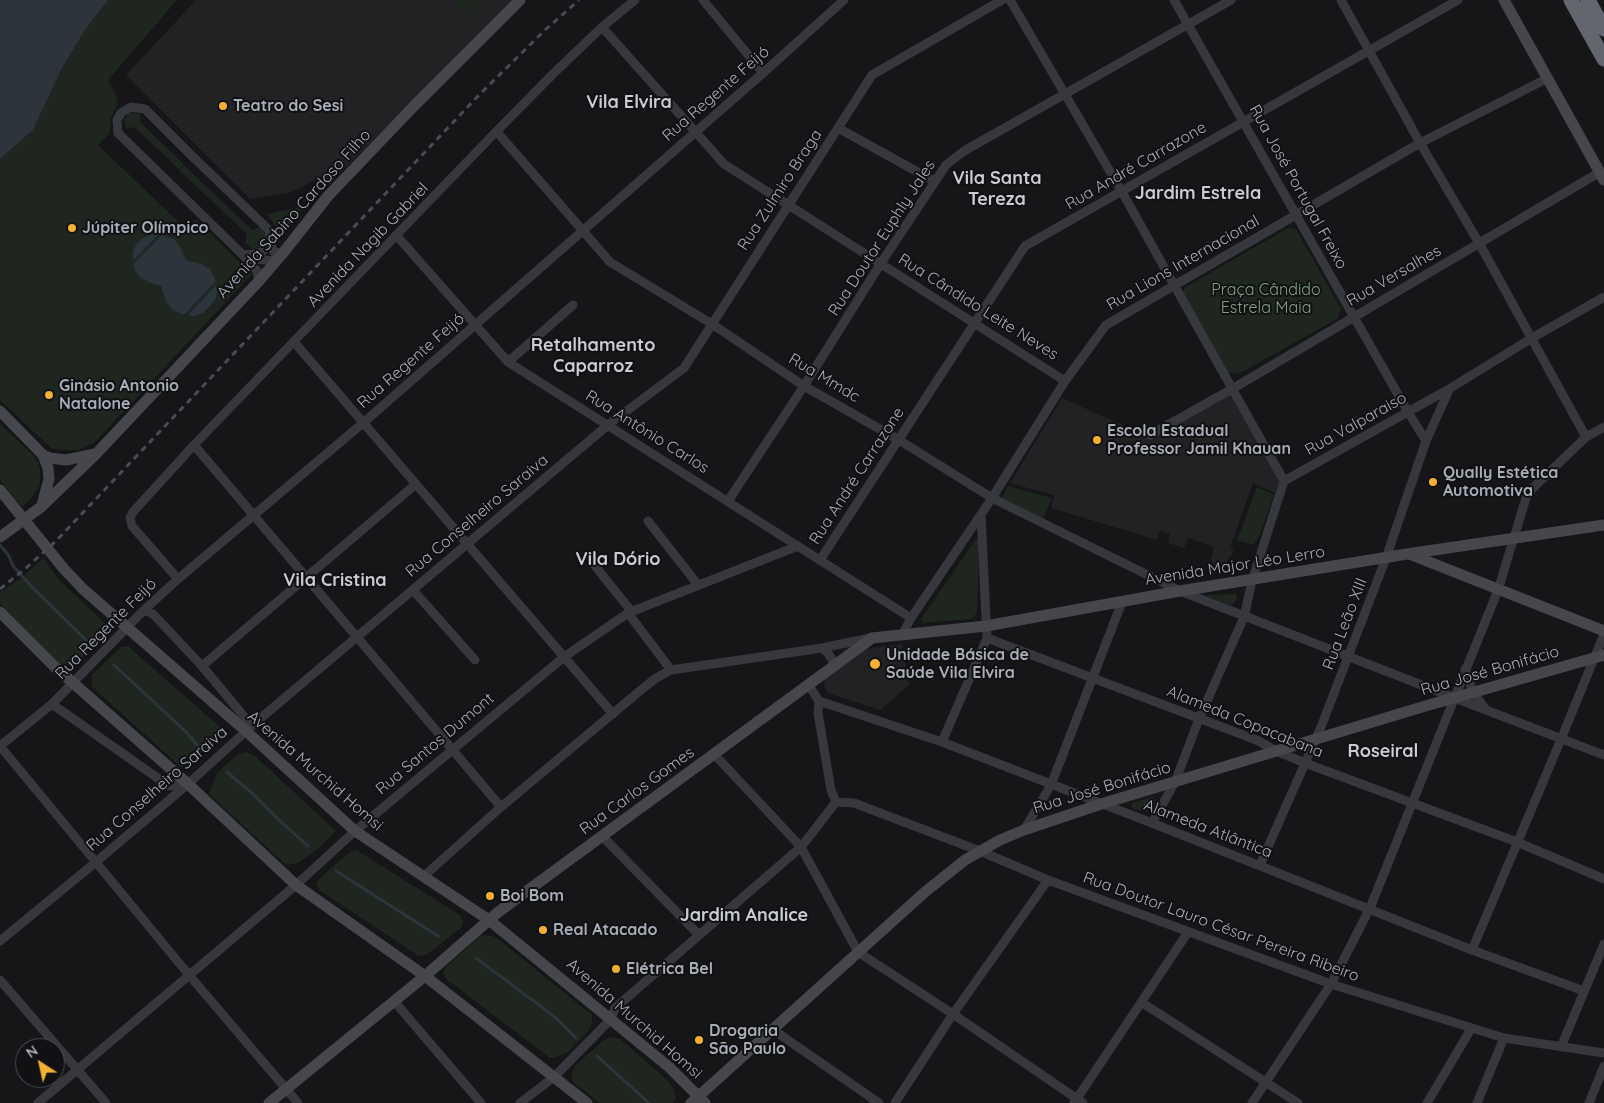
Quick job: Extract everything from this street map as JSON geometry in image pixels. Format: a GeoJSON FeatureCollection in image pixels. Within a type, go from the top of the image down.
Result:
{"type":"FeatureCollection","features":[{"type":"Feature","properties":{"kind":"highway"},"geometry":{"type":"LineString","coordinates":[[1571,0],[1604,59]]}},
{"type":"Feature","properties":{"kind":"highway"},"geometry":{"type":"LineString","coordinates":[[1588,0],[1604,29]]}},
{"type":"Feature","properties":{"kind":"main road","name":"Avenida Sabino Cardoso Filho"},"geometry":{"type":"LineString","coordinates":[[2,536],[41,507],[96,454],[280,257],[328,196],[413,107],[520,0]]}},
{"type":"Feature","properties":{"kind":"main road"},"geometry":{"type":"LineString","coordinates":[[1504,0],[1602,176]]}},
{"type":"Feature","properties":{"kind":"main road"},"geometry":{"type":"LineString","coordinates":[[0,411],[42,455],[48,468],[49,479],[41,507]]}},
{"type":"Feature","properties":{"kind":"main road"},"geometry":{"type":"LineString","coordinates":[[42,455],[66,460],[96,454]]}},
{"type":"Feature","properties":{"kind":"main road","name":"Avenida Murchid Homsi"},"geometry":{"type":"LineString","coordinates":[[0,490],[64,569],[107,612],[249,729],[354,831],[489,920],[669,1067],[698,1101]]}},
{"type":"Feature","properties":{"kind":"main road","name":"Avenida Major Léo Lerro"},"geometry":{"type":"LineString","coordinates":[[872,638],[986,626],[1180,591],[1252,581],[1407,554],[1604,525]]}},
{"type":"Feature","properties":{"kind":"main road"},"geometry":{"type":"LineString","coordinates":[[1407,554],[1604,632]]}},
{"type":"Feature","properties":{"kind":"main road"},"geometry":{"type":"LineString","coordinates":[[1,614],[55,667],[188,784],[296,884],[425,976],[587,1103]]}},
{"type":"Feature","properties":{"kind":"main road","name":"Rua Carlos Gomes"},"geometry":{"type":"LineString","coordinates":[[269,1103],[425,976],[489,920],[872,638]]}},
{"type":"Feature","properties":{"kind":"main road","name":"Rua José Bonifácio"},"geometry":{"type":"LineString","coordinates":[[698,1101],[772,1029],[858,952],[948,874],[980,851],[1024,830],[1101,804],[1599,656]]}},
{"type":"Feature","properties":{"kind":"street","name":"Avenida Nagib Gabriel"},"geometry":{"type":"LineString","coordinates":[[178,579],[132,526],[130,518],[133,512],[194,445],[553,74],[635,0]]}},
{"type":"Feature","properties":{"kind":"street"},"geometry":{"type":"LineString","coordinates":[[703,0],[763,73]]}},
{"type":"Feature","properties":{"kind":"street","name":"Rua Regente Feijó"},"geometry":{"type":"LineString","coordinates":[[0,746],[52,704],[144,610],[178,579],[363,423],[844,0]]}},
{"type":"Feature","properties":{"kind":"street","name":"Rua Zulmiro Braga"},"geometry":{"type":"LineString","coordinates":[[608,425],[684,368],[872,75],[1002,0]]}},
{"type":"Feature","properties":{"kind":"street"},"geometry":{"type":"LineString","coordinates":[[1010,0],[1122,192],[1284,481],[1252,581],[1244,617],[1199,719],[1175,782],[1152,823]]}},
{"type":"Feature","properties":{"kind":"street","name":"Rua José Portugal Freixo"},"geometry":{"type":"LineString","coordinates":[[1174,0],[1426,441]]}},
{"type":"Feature","properties":{"kind":"street","name":"Rua Doutor Euphly Jales"},"geometry":{"type":"LineString","coordinates":[[728,502],[946,165],[964,150],[1230,0]]}},
{"type":"Feature","properties":{"kind":"street"},"geometry":{"type":"LineString","coordinates":[[1341,0],[1420,143],[1479,243],[1586,437]]}},
{"type":"Feature","properties":{"kind":"street","name":"Rua André Carrazone"},"geometry":{"type":"LineString","coordinates":[[820,560],[1025,246],[1458,0]]}},
{"type":"Feature","properties":{"kind":"street","name":"Rua Cândido Leite Neves"},"geometry":{"type":"LineString","coordinates":[[602,28],[724,164],[1065,381]]}},
{"type":"Feature","properties":{"kind":"street","name":"Rua Lions Internacional"},"geometry":{"type":"LineString","coordinates":[[902,635],[911,618],[992,498],[1065,381],[1106,325],[1420,143],[1548,78]]}},
{"type":"Feature","properties":{"kind":"street"},"geometry":{"type":"LineString","coordinates":[[258,281],[257,270],[243,255],[118,133],[117,120],[125,110],[131,107],[145,109],[269,230],[272,248],[280,257]]}},
{"type":"Feature","properties":{"kind":"street"},"geometry":{"type":"LineString","coordinates":[[838,128],[934,181]]}},
{"type":"Feature","properties":{"kind":"street","name":"Rua Mmdc"},"geometry":{"type":"LineString","coordinates":[[497,132],[610,262],[712,324],[804,386],[899,440],[992,498],[1180,591],[1604,755]]}},
{"type":"Feature","properties":{"kind":"street","name":"Rua Versalhes"},"geometry":{"type":"LineString","coordinates":[[1150,435],[1232,389],[1479,243],[1602,176]]}},
{"type":"Feature","properties":{"kind":"street","name":"Rua Antônio Carlos"},"geometry":{"type":"LineString","coordinates":[[397,236],[508,362],[911,618]]}},
{"type":"Feature","properties":{"kind":"street"},"geometry":{"type":"LineString","coordinates":[[243,255],[263,251],[269,245],[270,238]]}},
{"type":"Feature","properties":{"kind":"street"},"geometry":{"type":"LineString","coordinates":[[243,255],[255,260],[280,257]]}},
{"type":"Feature","properties":{"kind":"street","name":"Rua Valparaiso"},"geometry":{"type":"LineString","coordinates":[[1284,481],[1449,389],[1604,297]]}},
{"type":"Feature","properties":{"kind":"street"},"geometry":{"type":"LineString","coordinates":[[508,362],[573,305]]}},
{"type":"Feature","properties":{"kind":"street"},"geometry":{"type":"LineString","coordinates":[[294,343],[613,714]]}},
{"type":"Feature","properties":{"kind":"street","name":"Rua Leão XIII"},"geometry":{"type":"LineString","coordinates":[[1260,865],[1309,751],[1316,739],[1350,656],[1426,441],[1449,389]]}},
{"type":"Feature","properties":{"kind":"street","name":"Rua Conselheiro Saraiva"},"geometry":{"type":"LineString","coordinates":[[0,941],[188,784],[249,729],[608,425]]}},
{"type":"Feature","properties":{"kind":"street"},"geometry":{"type":"LineString","coordinates":[[1252,1103],[1331,984],[1370,908],[1498,590],[1526,498],[1533,488],[1586,437],[1604,427]]}},
{"type":"Feature","properties":{"kind":"street"},"geometry":{"type":"LineString","coordinates":[[194,445],[501,807]]}},
{"type":"Feature","properties":{"kind":"street"},"geometry":{"type":"LineString","coordinates":[[202,666],[416,484]]}},
{"type":"Feature","properties":{"kind":"street"},"geometry":{"type":"LineString","coordinates":[[942,742],[987,638],[981,514]]}},
{"type":"Feature","properties":{"kind":"street"},"geometry":{"type":"LineString","coordinates":[[648,521],[698,586]]}},
{"type":"Feature","properties":{"kind":"street","name":"Rua Santos Dumont"},"geometry":{"type":"LineString","coordinates":[[38,1103],[296,884],[354,831],[564,657],[630,613],[798,546]]}},
{"type":"Feature","properties":{"kind":"street"},"geometry":{"type":"LineString","coordinates":[[595,566],[672,670]]}},
{"type":"Feature","properties":{"kind":"street"},"geometry":{"type":"LineString","coordinates":[[413,590],[475,660]]}},
{"type":"Feature","properties":{"kind":"street"},"geometry":{"type":"LineString","coordinates":[[1024,830],[1051,785],[1122,602]]}},
{"type":"Feature","properties":{"kind":"street"},"geometry":{"type":"LineString","coordinates":[[144,610],[153,614],[202,666],[249,729]]}},
{"type":"Feature","properties":{"kind":"street"},"geometry":{"type":"LineString","coordinates":[[1472,950],[1517,842],[1599,656],[1604,632]]}},
{"type":"Feature","properties":{"kind":"street"},"geometry":{"type":"LineString","coordinates":[[423,877],[501,807],[656,678],[672,670],[822,648],[872,638]]}},
{"type":"Feature","properties":{"kind":"street","name":"Alameda Copacabana"},"geometry":{"type":"LineString","coordinates":[[987,638],[1259,741],[1305,764],[1517,842],[1604,879]]}},
{"type":"Feature","properties":{"kind":"street"},"geometry":{"type":"LineString","coordinates":[[822,648],[833,658],[835,664]]}},
{"type":"Feature","properties":{"kind":"street"},"geometry":{"type":"LineString","coordinates":[[1465,669],[1473,692],[1486,710]]}},
{"type":"Feature","properties":{"kind":"street"},"geometry":{"type":"LineString","coordinates":[[520,1103],[554,1077],[611,1019],[615,1008],[801,847],[836,802],[831,790],[818,713],[819,702],[808,684]]}},
{"type":"Feature","properties":{"kind":"street","name":"Alameda Atlântica"},"geometry":{"type":"LineString","coordinates":[[819,702],[942,742],[1370,908],[1472,950],[1584,991]]}},
{"type":"Feature","properties":{"kind":"street"},"geometry":{"type":"LineString","coordinates":[[52,704],[168,786],[188,784]]}},
{"type":"Feature","properties":{"kind":"street"},"geometry":{"type":"LineString","coordinates":[[0,746],[189,976],[298,1103]]}},
{"type":"Feature","properties":{"kind":"street"},"geometry":{"type":"LineString","coordinates":[[714,754],[801,847],[858,952],[953,1014],[1078,1102],[1188,932]]}},
{"type":"Feature","properties":{"kind":"street","name":"Rua Doutor Lauro César Pereira Ribeiro"},"geometry":{"type":"LineString","coordinates":[[836,802],[854,803],[980,851],[1048,880],[1331,984],[1504,1038],[1604,1053]]}},
{"type":"Feature","properties":{"kind":"street"},"geometry":{"type":"LineString","coordinates":[[603,837],[699,935]]}},
{"type":"Feature","properties":{"kind":"street"},"geometry":{"type":"LineString","coordinates":[[895,1103],[953,1014],[1048,880]]}},
{"type":"Feature","properties":{"kind":"street"},"geometry":{"type":"LineString","coordinates":[[1561,1047],[1604,944]]}},
{"type":"Feature","properties":{"kind":"street"},"geometry":{"type":"LineString","coordinates":[[0,980],[106,1103]]}},
{"type":"Feature","properties":{"kind":"street"},"geometry":{"type":"LineString","coordinates":[[394,1001],[481,1103]]}},
{"type":"Feature","properties":{"kind":"street"},"geometry":{"type":"LineString","coordinates":[[1141,1002],[1298,1103]]}},
{"type":"Feature","properties":{"kind":"street"},"geometry":{"type":"LineString","coordinates":[[1427,1103],[1471,1028]]}},
{"type":"Feature","properties":{"kind":"street"},"geometry":{"type":"LineString","coordinates":[[772,1029],[879,1103]]}},
{"type":"Feature","properties":{"kind":"street"},"geometry":{"type":"LineString","coordinates":[[1477,1103],[1504,1038]]}},
{"type":"Feature","properties":{"kind":"street"},"geometry":{"type":"LineString","coordinates":[[1589,1103],[1604,1066]]}},
{"type":"Feature","properties":{"kind":"shaded area"},"geometry":{"type":"Polygon","coordinates":[[[0,0],[108,0],[85,30],[62,68],[33,130],[0,159],[0,0]]]}},
{"type":"Feature","properties":{"kind":"shaded area"},"geometry":{"type":"Polygon","coordinates":[[[196,0],[513,0],[325,188],[315,180],[289,193],[250,199],[126,75],[196,0]]]}},
{"type":"Feature","properties":{"kind":"shaded area"},"geometry":{"type":"Polygon","coordinates":[[[159,234],[133,261],[133,251],[137,243],[144,237],[159,234]]]}},
{"type":"Feature","properties":{"kind":"shaded area"},"geometry":{"type":"Polygon","coordinates":[[[162,235],[174,239],[186,260],[201,264],[210,269],[216,281],[184,315],[172,309],[166,301],[161,286],[140,277],[133,264],[162,235]]]}},
{"type":"Feature","properties":{"kind":"shaded area"},"geometry":{"type":"Polygon","coordinates":[[[216,285],[216,298],[210,306],[203,313],[194,316],[188,315],[216,285]]]}},
{"type":"Feature","properties":{"kind":"shaded area","name":"Escola Estadual Professor Jamil Khauan"},"geometry":{"type":"Polygon","coordinates":[[[1231,395],[1280,481],[1275,493],[1253,483],[1230,548],[1234,550],[1225,565],[1220,567],[1213,564],[1211,560],[1214,547],[1188,538],[1184,548],[1168,543],[1170,534],[1160,530],[1157,540],[1051,508],[1054,495],[1010,483],[1062,398],[1152,438],[1231,395]]]}},
{"type":"Feature","properties":{"kind":"shaded area","name":"Unidade Básica de Saúde Vila Elvira"},"geometry":{"type":"Polygon","coordinates":[[[902,644],[909,685],[880,710],[828,693],[824,685],[825,678],[864,649],[902,644]]]}},
{"type":"Feature","properties":{"kind":"green space"},"geometry":{"type":"Polygon","coordinates":[[[108,0],[177,0],[108,80],[117,98],[117,106],[111,117],[110,133],[98,145],[186,229],[196,219],[252,274],[95,442],[79,450],[61,450],[51,448],[0,400],[0,159],[33,130],[62,68],[85,30],[108,0]]]}},
{"type":"Feature","properties":{"kind":"green space"},"geometry":{"type":"Polygon","coordinates":[[[451,0],[484,0],[469,17],[451,0]]]}},
{"type":"Feature","properties":{"kind":"green space"},"geometry":{"type":"Polygon","coordinates":[[[134,112],[140,114],[140,122],[184,164],[179,169],[134,127],[126,129],[124,120],[128,114],[134,112]]]}},
{"type":"Feature","properties":{"kind":"green space"},"geometry":{"type":"Polygon","coordinates":[[[184,165],[252,230],[260,227],[265,233],[266,240],[263,246],[252,249],[245,243],[247,234],[179,170],[184,165]]]}},
{"type":"Feature","properties":{"kind":"green space"},"geometry":{"type":"Polygon","coordinates":[[[305,206],[278,242],[276,227],[267,214],[305,206]]]}},
{"type":"Feature","properties":{"kind":"green space","name":"Praça Cândido Estrela Maia"},"geometry":{"type":"Polygon","coordinates":[[[1288,228],[1296,229],[1341,309],[1337,319],[1238,374],[1227,372],[1183,295],[1184,288],[1288,228]]]}},
{"type":"Feature","properties":{"kind":"green space"},"geometry":{"type":"Polygon","coordinates":[[[0,424],[38,462],[40,485],[32,498],[24,505],[20,505],[0,480],[0,424]]]}},
{"type":"Feature","properties":{"kind":"green space"},"geometry":{"type":"Polygon","coordinates":[[[1008,486],[1052,498],[1043,519],[1002,498],[1008,486]]]}},
{"type":"Feature","properties":{"kind":"green space"},"geometry":{"type":"Polygon","coordinates":[[[1257,487],[1274,495],[1258,539],[1253,545],[1237,540],[1257,487]]]}},
{"type":"Feature","properties":{"kind":"green space"},"geometry":{"type":"Polygon","coordinates":[[[976,539],[979,540],[977,613],[971,619],[923,623],[921,619],[976,539]]]}},
{"type":"Feature","properties":{"kind":"green space"},"geometry":{"type":"Polygon","coordinates":[[[43,558],[60,581],[110,628],[70,671],[52,658],[0,603],[0,592],[20,579],[43,558]]]}},
{"type":"Feature","properties":{"kind":"green space"},"geometry":{"type":"Polygon","coordinates":[[[1236,594],[1237,599],[1231,606],[1205,595],[1236,594]]]}},
{"type":"Feature","properties":{"kind":"green space"},"geometry":{"type":"Polygon","coordinates":[[[128,646],[223,730],[221,736],[186,766],[181,767],[92,687],[92,675],[121,647],[128,646]]]}},
{"type":"Feature","properties":{"kind":"green space"},"geometry":{"type":"Polygon","coordinates":[[[247,752],[255,756],[336,831],[319,848],[298,863],[286,865],[209,794],[217,773],[238,754],[247,752]]]}},
{"type":"Feature","properties":{"kind":"green space"},"geometry":{"type":"Polygon","coordinates":[[[1056,796],[1062,802],[1054,807],[1048,807],[1051,798],[1056,796]]]}},
{"type":"Feature","properties":{"kind":"green space"},"geometry":{"type":"Polygon","coordinates":[[[1152,797],[1155,800],[1153,808],[1146,812],[1133,809],[1132,803],[1152,797]]]}},
{"type":"Feature","properties":{"kind":"green space"},"geometry":{"type":"Polygon","coordinates":[[[356,850],[460,915],[463,922],[461,928],[426,955],[419,956],[319,890],[316,883],[324,874],[350,852],[356,850]]]}},
{"type":"Feature","properties":{"kind":"green space"},"geometry":{"type":"Polygon","coordinates":[[[484,935],[493,936],[498,939],[592,1015],[589,1030],[568,1052],[550,1058],[445,978],[443,972],[446,967],[478,938],[484,935]]]}},
{"type":"Feature","properties":{"kind":"green space"},"geometry":{"type":"Polygon","coordinates":[[[613,1037],[620,1039],[665,1078],[674,1089],[676,1099],[673,1103],[600,1103],[572,1081],[575,1066],[604,1040],[613,1037]]]}},
{"type":"Feature","properties":{"kind":"waterway"},"geometry":{"type":"LineString","coordinates":[[0,545],[9,556],[13,566],[32,587],[90,644]]}},
{"type":"Feature","properties":{"kind":"waterway"},"geometry":{"type":"LineString","coordinates":[[114,665],[185,731],[199,747]]}},
{"type":"Feature","properties":{"kind":"waterway"},"geometry":{"type":"LineString","coordinates":[[227,772],[308,846]]}},
{"type":"Feature","properties":{"kind":"waterway"},"geometry":{"type":"LineString","coordinates":[[336,871],[438,936]]}},
{"type":"Feature","properties":{"kind":"waterway"},"geometry":{"type":"LineString","coordinates":[[476,958],[555,1017],[576,1038]]}},
{"type":"Feature","properties":{"kind":"waterway"},"geometry":{"type":"LineString","coordinates":[[597,1056],[649,1103]]}},
{"type":"Feature","properties":{"kind":"railway"},"geometry":{"type":"LineString","coordinates":[[0,589],[56,541],[480,94],[545,30],[579,0]]}},
{"type":"Feature","properties":{"kind":"place","name":"Teatro do Sesi"},"geometry":{"type":"Point","coordinates":[223,106]}},
{"type":"Feature","properties":{"kind":"place","name":"Júpiter Olímpico"},"geometry":{"type":"Point","coordinates":[72,228]}},
{"type":"Feature","properties":{"kind":"place","name":"Ginásio Antonio Natalone"},"geometry":{"type":"Point","coordinates":[49,395]}},
{"type":"Feature","properties":{"kind":"place","name":"Escola Estadual Professor Jamil Khauan"},"geometry":{"type":"Point","coordinates":[1097,440]}},
{"type":"Feature","properties":{"kind":"place","name":"Qually Estética Automotiva"},"geometry":{"type":"Point","coordinates":[1433,482]}},
{"type":"Feature","properties":{"kind":"place","name":"Unidade Básica de Saúde Vila Elvira"},"geometry":{"type":"Point","coordinates":[875,664]}},
{"type":"Feature","properties":{"kind":"place","name":"Boi Bom"},"geometry":{"type":"Point","coordinates":[490,896]}},
{"type":"Feature","properties":{"kind":"place","name":"Real Atacado"},"geometry":{"type":"Point","coordinates":[543,930]}},
{"type":"Feature","properties":{"kind":"place","name":"Elétrica Bel"},"geometry":{"type":"Point","coordinates":[616,969]}},
{"type":"Feature","properties":{"kind":"place","name":"Drogaria São Paulo"},"geometry":{"type":"Point","coordinates":[699,1040]}},
{"type":"Feature","properties":{"kind":"district","name":"Vila Elvira"},"geometry":{"type":"Point","coordinates":[629,103]}},
{"type":"Feature","properties":{"kind":"district","name":"Vila Santa Tereza"},"geometry":{"type":"Point","coordinates":[997,189]}},
{"type":"Feature","properties":{"kind":"district","name":"Jardim Estrela"},"geometry":{"type":"Point","coordinates":[1198,194]}},
{"type":"Feature","properties":{"kind":"district","name":"Retalhamento Caparroz"},"geometry":{"type":"Point","coordinates":[593,356]}},
{"type":"Feature","properties":{"kind":"district","name":"Vila Dório"},"geometry":{"type":"Point","coordinates":[618,560]}},
{"type":"Feature","properties":{"kind":"district","name":"Vila Cristina"},"geometry":{"type":"Point","coordinates":[335,581]}},
{"type":"Feature","properties":{"kind":"district","name":"Roseiral"},"geometry":{"type":"Point","coordinates":[1383,752]}},
{"type":"Feature","properties":{"kind":"district","name":"Jardim Analice"},"geometry":{"type":"Point","coordinates":[744,916]}}]}
